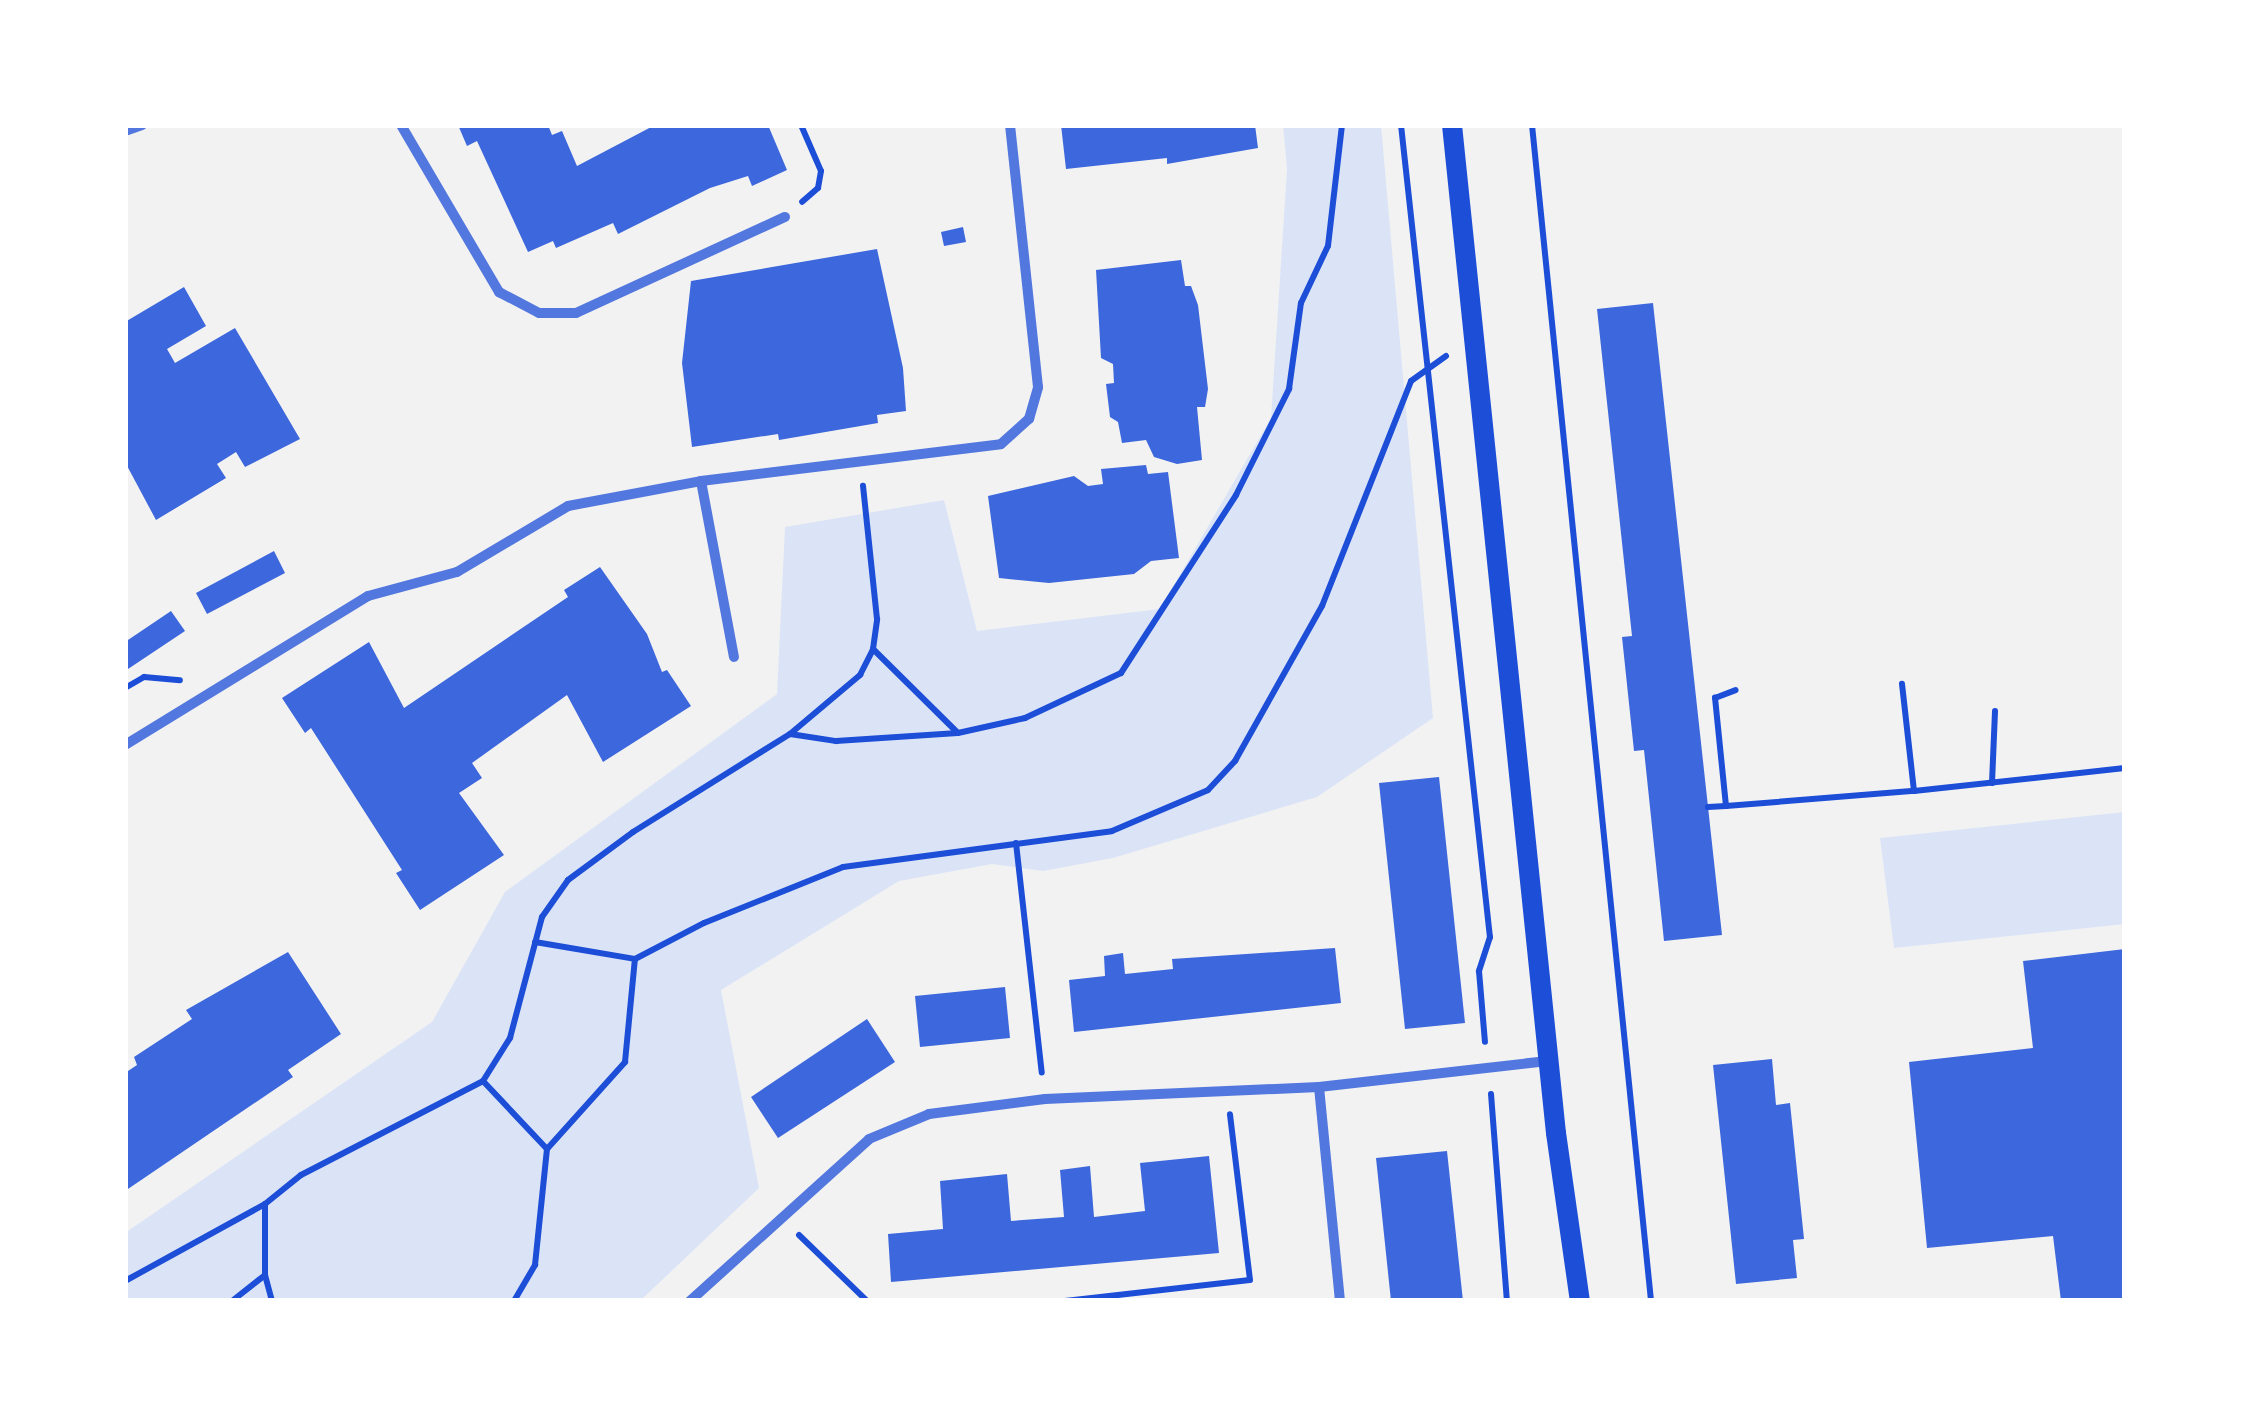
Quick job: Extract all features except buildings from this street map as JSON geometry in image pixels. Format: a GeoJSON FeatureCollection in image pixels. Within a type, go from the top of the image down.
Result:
{"type":"FeatureCollection","features":[{"type":"Feature","properties":{"kind":"main road"},"geometry":{"type":"LineString","coordinates":[[1452,125],[1470,344],[1549,1061],[1580,1301]]}},
{"type":"Feature","properties":{"kind":"street"},"geometry":{"type":"LineString","coordinates":[[125,132],[142,125]]}},
{"type":"Feature","properties":{"kind":"street"},"geometry":{"type":"LineString","coordinates":[[401,125],[499,292],[539,312],[576,312],[785,217]]}},
{"type":"Feature","properties":{"kind":"street"},"geometry":{"type":"LineString","coordinates":[[125,745],[368,596],[457,572],[568,506],[701,481],[1001,444],[1028,420],[1038,387],[1010,125]]}},
{"type":"Feature","properties":{"kind":"street"},"geometry":{"type":"LineString","coordinates":[[701,481],[734,657]]}},
{"type":"Feature","properties":{"kind":"street"},"geometry":{"type":"LineString","coordinates":[[690,1301],[869,1139],[929,1114],[1045,1099],[1319,1087],[1549,1061]]}},
{"type":"Feature","properties":{"kind":"street"},"geometry":{"type":"LineString","coordinates":[[1319,1087],[1340,1301]]}},
{"type":"Feature","properties":{"kind":"path"},"geometry":{"type":"LineString","coordinates":[[785,217],[818,188],[821,171],[801,125]]}},
{"type":"Feature","properties":{"kind":"path"},"geometry":{"type":"LineString","coordinates":[[790,734],[836,741],[958,733],[1025,718],[1121,673],[1174,599],[1289,388],[1300,302],[1328,246],[1342,125]]}},
{"type":"Feature","properties":{"kind":"path"},"geometry":{"type":"LineString","coordinates":[[1401,125],[1490,937],[1478,971],[1485,1041]]}},
{"type":"Feature","properties":{"kind":"path"},"geometry":{"type":"LineString","coordinates":[[1532,125],[1651,1301]]}},
{"type":"Feature","properties":{"kind":"path"},"geometry":{"type":"LineString","coordinates":[[536,942],[635,959],[704,922],[843,868],[1112,831],[1158,815],[1208,790],[1235,761],[1322,606],[1411,381],[1428,366],[1470,344]]}},
{"type":"Feature","properties":{"kind":"path"},"geometry":{"type":"LineString","coordinates":[[125,1280],[265,1204],[301,1175],[482,1081],[510,1038],[542,917],[568,880],[738,761],[790,734],[860,674],[873,649],[877,619],[860,460]]}},
{"type":"Feature","properties":{"kind":"path"},"geometry":{"type":"LineString","coordinates":[[873,649],[958,733]]}},
{"type":"Feature","properties":{"kind":"path"},"geometry":{"type":"LineString","coordinates":[[125,688],[144,677],[170,676],[207,692]]}},
{"type":"Feature","properties":{"kind":"path"},"geometry":{"type":"LineString","coordinates":[[1902,684],[1914,792]]}},
{"type":"Feature","properties":{"kind":"path"},"geometry":{"type":"LineString","coordinates":[[1726,806],[1715,698],[1736,690]]}},
{"type":"Feature","properties":{"kind":"path"},"geometry":{"type":"LineString","coordinates":[[1992,783],[1995,711]]}},
{"type":"Feature","properties":{"kind":"path"},"geometry":{"type":"LineString","coordinates":[[1708,807],[1914,792],[2125,768]]}},
{"type":"Feature","properties":{"kind":"path"},"geometry":{"type":"LineString","coordinates":[[1016,843],[1045,1099]]}},
{"type":"Feature","properties":{"kind":"path"},"geometry":{"type":"LineString","coordinates":[[514,1301],[535,1265],[547,1149],[625,1062],[635,959]]}},
{"type":"Feature","properties":{"kind":"path"},"geometry":{"type":"LineString","coordinates":[[482,1081],[547,1149]]}},
{"type":"Feature","properties":{"kind":"path"},"geometry":{"type":"LineString","coordinates":[[1065,1301],[1250,1280],[1227,1091]]}},
{"type":"Feature","properties":{"kind":"path"},"geometry":{"type":"LineString","coordinates":[[1492,1101],[1506,1301]]}},
{"type":"Feature","properties":{"kind":"path"},"geometry":{"type":"LineString","coordinates":[[265,1204],[265,1274],[272,1301]]}},
{"type":"Feature","properties":{"kind":"path"},"geometry":{"type":"LineString","coordinates":[[782,1219],[866,1301]]}},
{"type":"Feature","properties":{"kind":"path"},"geometry":{"type":"LineString","coordinates":[[232,1301],[265,1274]]}},
{"type":"Feature","properties":{"kind":"shaded area"},"geometry":{"type":"Polygon","coordinates":[[[1283,125],[1381,125],[1433,718],[1317,797],[1113,858],[1043,871],[992,864],[899,881],[721,990],[759,1188],[640,1301],[125,1301],[125,1233],[432,1022],[505,892],[777,694],[785,527],[944,500],[977,631],[1160,609],[1271,418],[1287,169],[1283,125]]]}},
{"type":"Feature","properties":{"kind":"shaded area"},"geometry":{"type":"Polygon","coordinates":[[[2125,812],[2125,924],[1894,948],[1880,838],[2125,812]]]}}]}
